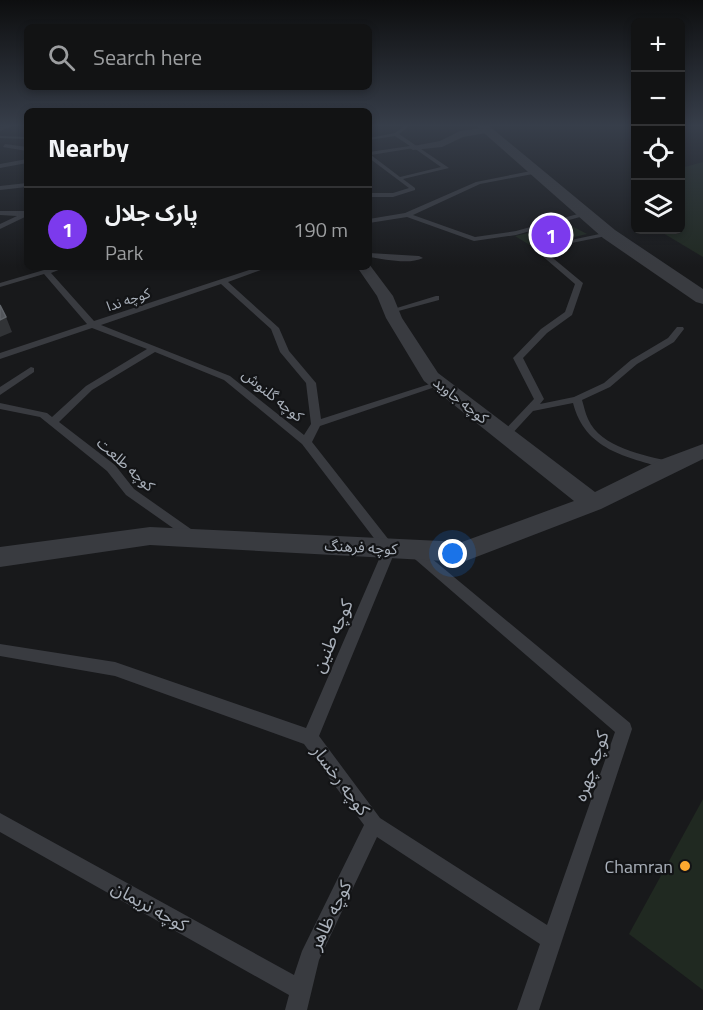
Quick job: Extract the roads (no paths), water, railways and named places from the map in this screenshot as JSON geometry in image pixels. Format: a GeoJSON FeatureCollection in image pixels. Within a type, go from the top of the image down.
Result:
{"type":"FeatureCollection","features":[{"type":"Feature","properties":{"kind":"street"},"geometry":{"type":"LineString","coordinates":[[536,172],[609,234],[703,298]]}},
{"type":"Feature","properties":{"kind":"street"},"geometry":{"type":"LineString","coordinates":[[551,172],[625,227],[687,268]]}},
{"type":"Feature","properties":{"kind":"street","name":"کوچه جاوید"},"geometry":{"type":"LineString","coordinates":[[366,270],[385,296],[391,311],[431,377],[593,503]]}},
{"type":"Feature","properties":{"kind":"street","name":"کوچه فرهنگ"},"geometry":{"type":"LineString","coordinates":[[0,557],[150,536],[463,552],[593,503],[668,465],[703,451]]}},
{"type":"Feature","properties":{"kind":"lane"},"geometry":{"type":"LineString","coordinates":[[372,195],[393,195],[413,189],[393,172]]}},
{"type":"Feature","properties":{"kind":"lane"},"geometry":{"type":"LineString","coordinates":[[401,178],[427,172]]}},
{"type":"Feature","properties":{"kind":"lane"},"geometry":{"type":"LineString","coordinates":[[372,220],[407,214],[478,183],[535,172]]}},
{"type":"Feature","properties":{"kind":"lane"},"geometry":{"type":"LineString","coordinates":[[0,188],[24,185]]}},
{"type":"Feature","properties":{"kind":"lane"},"geometry":{"type":"LineString","coordinates":[[0,213],[24,214]]}},
{"type":"Feature","properties":{"kind":"lane"},"geometry":{"type":"LineString","coordinates":[[407,214],[474,239],[516,233],[585,214]]}},
{"type":"Feature","properties":{"kind":"lane"},"geometry":{"type":"LineString","coordinates":[[0,227],[24,215]]}},
{"type":"Feature","properties":{"kind":"lane"},"geometry":{"type":"LineString","coordinates":[[0,227],[24,223]]}},
{"type":"Feature","properties":{"kind":"lane"},"geometry":{"type":"LineString","coordinates":[[505,435],[539,399],[518,358],[544,331],[569,313],[579,284],[536,248],[609,234]]}},
{"type":"Feature","properties":{"kind":"lane"},"geometry":{"type":"LineString","coordinates":[[372,255],[419,258]]}},
{"type":"Feature","properties":{"kind":"lane"},"geometry":{"type":"LineString","coordinates":[[0,285],[54,270]]}},
{"type":"Feature","properties":{"kind":"lane","name":"کوچه ندا"},"geometry":{"type":"LineString","coordinates":[[0,356],[257,270]]}},
{"type":"Feature","properties":{"kind":"lane"},"geometry":{"type":"LineString","coordinates":[[47,273],[93,325]]}},
{"type":"Feature","properties":{"kind":"lane"},"geometry":{"type":"LineString","coordinates":[[223,282],[275,328],[285,352],[311,383],[316,424],[306,442]]}},
{"type":"Feature","properties":{"kind":"lane"},"geometry":{"type":"LineString","coordinates":[[391,311],[436,298]]}},
{"type":"Feature","properties":{"kind":"lane","name":"کوچه گلنوش"},"geometry":{"type":"LineString","coordinates":[[93,325],[227,378],[306,442],[401,549]]}},
{"type":"Feature","properties":{"kind":"lane"},"geometry":{"type":"LineString","coordinates":[[530,409],[577,399],[607,385],[634,362],[671,340],[680,329]]}},
{"type":"Feature","properties":{"kind":"lane"},"geometry":{"type":"LineString","coordinates":[[53,422],[89,388],[154,350]]}},
{"type":"Feature","properties":{"kind":"lane"},"geometry":{"type":"LineString","coordinates":[[0,392],[31,370]]}},
{"type":"Feature","properties":{"kind":"lane"},"geometry":{"type":"LineString","coordinates":[[316,424],[439,384]]}},
{"type":"Feature","properties":{"kind":"lane"},"geometry":{"type":"LineString","coordinates":[[577,399],[584,422],[603,441],[630,455],[668,465]]}},
{"type":"Feature","properties":{"kind":"lane","name":"کوچه طلعت"},"geometry":{"type":"LineString","coordinates":[[0,406],[43,415],[111,468],[130,492],[197,539]]}},
{"type":"Feature","properties":{"kind":"lane","name":"کوچه طنین"},"geometry":{"type":"LineString","coordinates":[[310,738],[401,549]]}},
{"type":"Feature","properties":{"kind":"lane","name":"کوچه چهره"},"geometry":{"type":"LineString","coordinates":[[401,549],[624,729],[528,1010]]}},
{"type":"Feature","properties":{"kind":"lane","name":"کوچه رخسار"},"geometry":{"type":"LineString","coordinates":[[0,650],[115,669],[310,738],[374,824],[552,940]]}},
{"type":"Feature","properties":{"kind":"lane","name":"کوچه نریمان"},"geometry":{"type":"LineString","coordinates":[[0,822],[298,1000]]}},
{"type":"Feature","properties":{"kind":"lane","name":"کوچه ظاهر"},"geometry":{"type":"LineString","coordinates":[[298,1000],[309,958],[374,824]]}},
{"type":"Feature","properties":{"kind":"place","name":"پارک جلال"},"geometry":{"type":"Point","coordinates":[551,235]}},
{"type":"Feature","properties":{"kind":"place","name":"Chamran"},"geometry":{"type":"Point","coordinates":[685,866]}}]}
